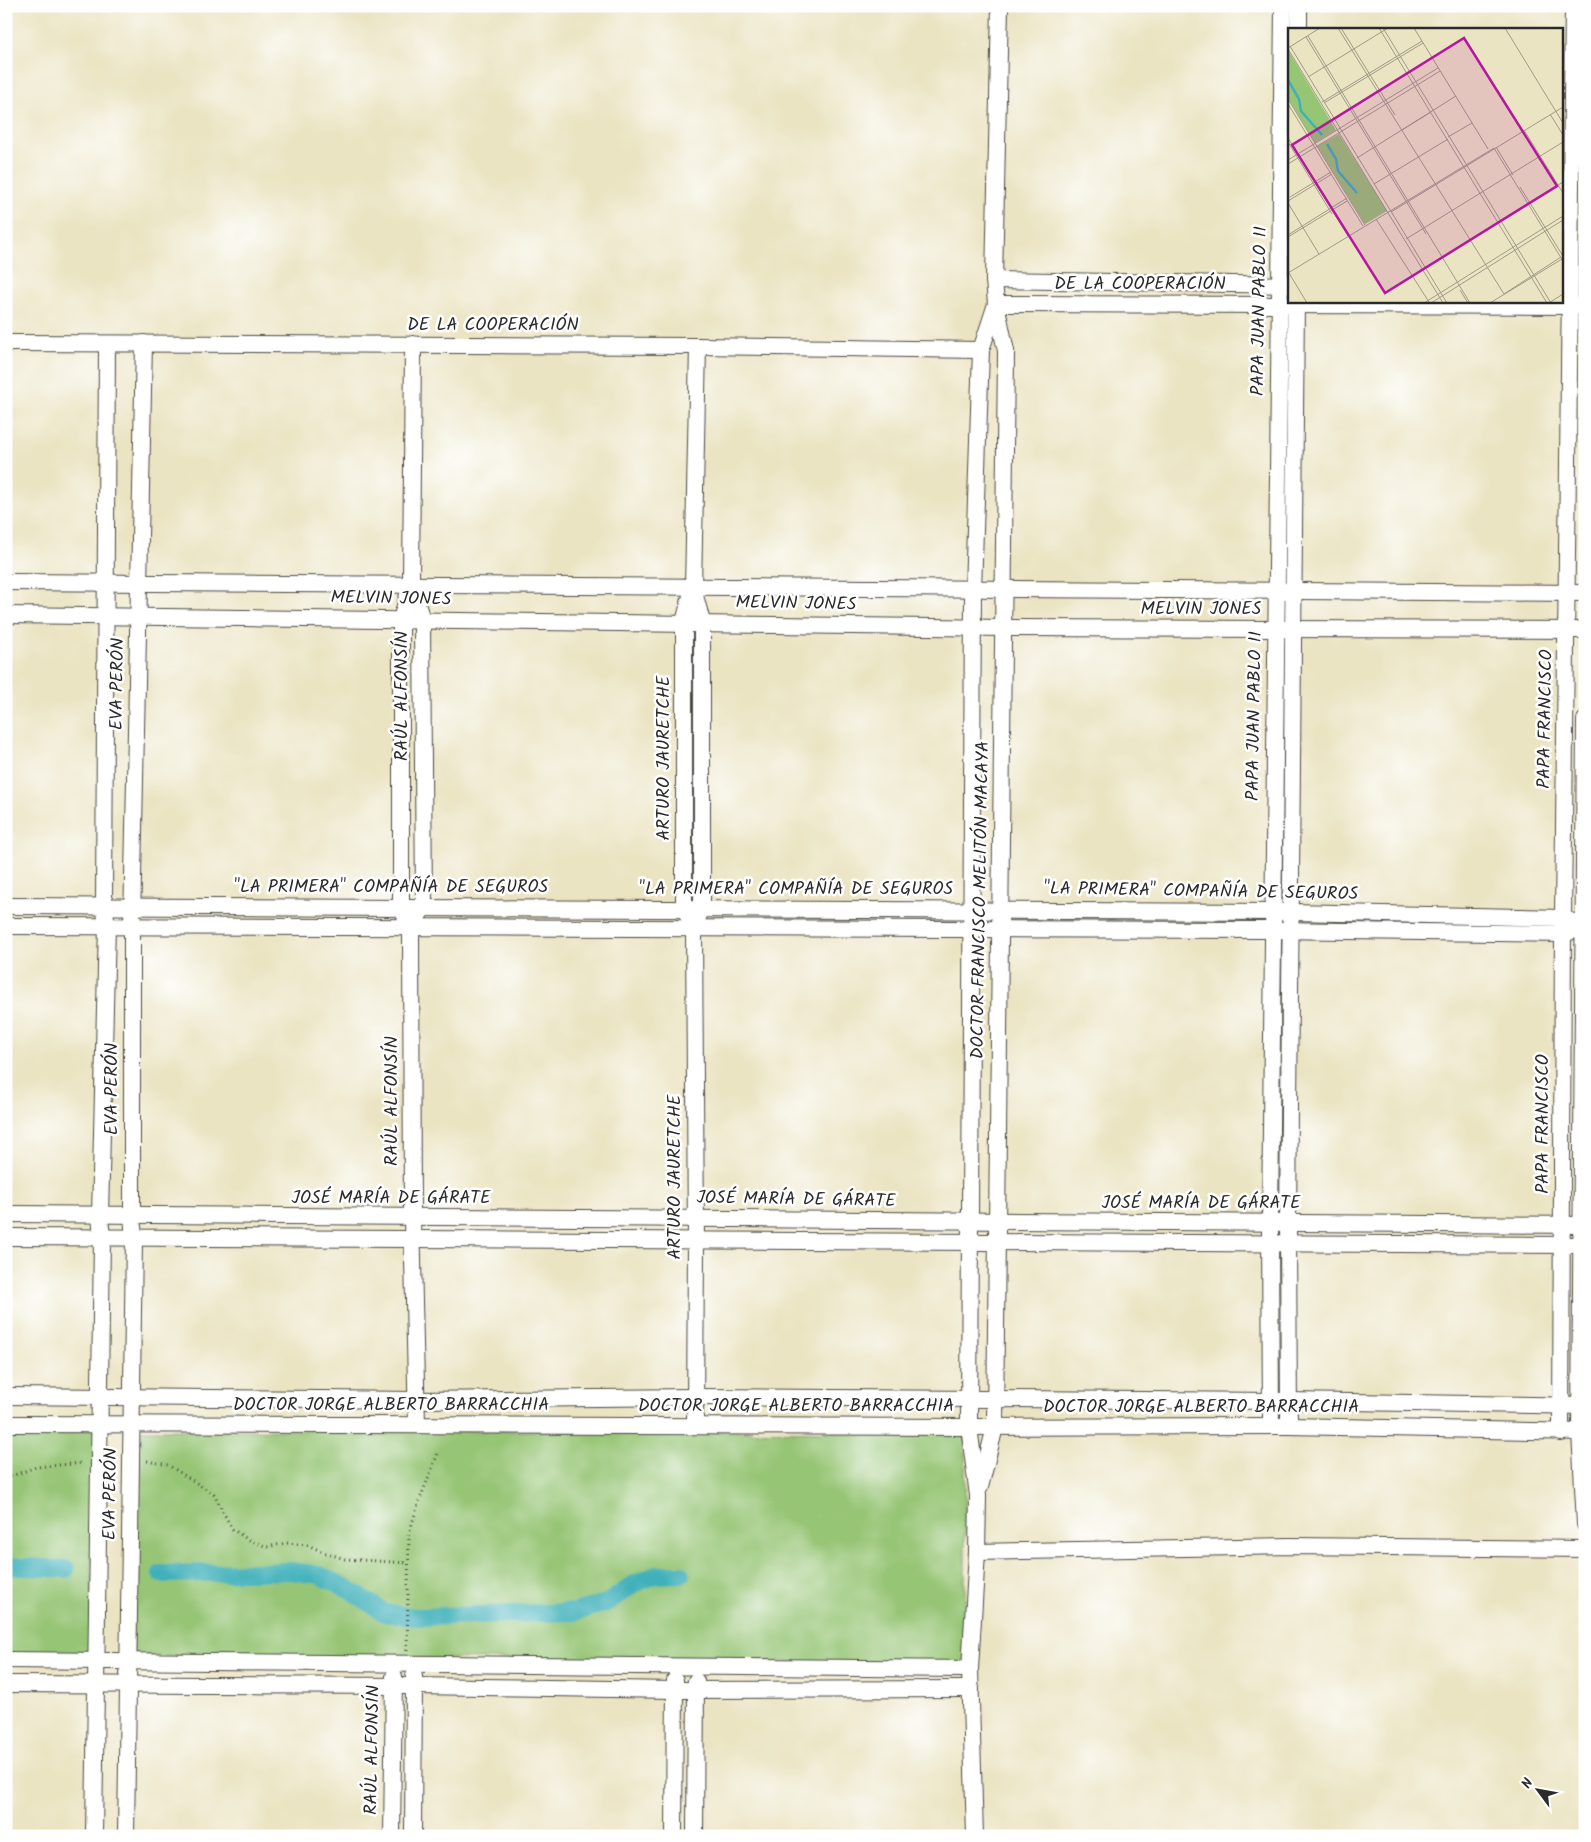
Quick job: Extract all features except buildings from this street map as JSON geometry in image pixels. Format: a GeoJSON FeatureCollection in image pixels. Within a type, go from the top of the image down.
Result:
{"type":"FeatureCollection","features":[{"type":"Feature","properties":{"kind":"street","name":"DOCTOR FRANCISCO MELITÓN MACAYA"},"geometry":{"type":"LineString","coordinates":[[978,1496],[995,1427],[1006,590],[1006,351],[996,304],[994,280],[1000,6]]}},
{"type":"Feature","properties":{"kind":"street","name":"PAPA JUAN PABLO II"},"geometry":{"type":"LineString","coordinates":[[1271,1426],[1270,1223],[1276,630],[1280,304],[1285,284],[1283,6]]}},
{"type":"Feature","properties":{"kind":"street"},"geometry":{"type":"LineString","coordinates":[[1299,6],[1299,28]]}},
{"type":"Feature","properties":{"kind":"street","name":"PAPA FRANCISCO"},"geometry":{"type":"LineString","coordinates":[[1561,1433],[1563,926],[1568,593],[1578,306],[1572,286],[1573,6]]}},
{"type":"Feature","properties":{"kind":"street","name":"DE LA COOPERACIÓN"},"geometry":{"type":"LineString","coordinates":[[994,280],[1285,284]]}},
{"type":"Feature","properties":{"kind":"street","name":"DE LA COOPERACIÓN"},"geometry":{"type":"LineString","coordinates":[[996,304],[1296,303],[1578,306]]}},
{"type":"Feature","properties":{"kind":"street","name":"PAPA JUAN PABLO II"},"geometry":{"type":"LineString","coordinates":[[1289,1426],[1288,1223],[1296,303]]}},
{"type":"Feature","properties":{"kind":"street","name":"DOCTOR FRANCISCO MELITÓN MACAYA"},"geometry":{"type":"LineString","coordinates":[[975,1836],[970,1669],[977,1552],[978,1496],[969,1428],[972,627],[980,350],[996,304]]}},
{"type":"Feature","properties":{"kind":"street","name":"DE LA COOPERACIÓN"},"geometry":{"type":"LineString","coordinates":[[6,343],[107,345],[144,343],[698,346],[980,350]]}},
{"type":"Feature","properties":{"kind":"street","name":"EVA PERÓN"},"geometry":{"type":"LineString","coordinates":[[126,1836],[127,1661],[133,1425],[132,925],[144,343]]}},
{"type":"Feature","properties":{"kind":"street","name":"RAÚL ALFONSÍN"},"geometry":{"type":"LineString","coordinates":[[413,344],[411,584],[400,620],[401,908],[412,927],[412,1218],[417,1424]]}},
{"type":"Feature","properties":{"kind":"street","name":"EVA PERÓN"},"geometry":{"type":"LineString","coordinates":[[94,1836],[102,1238],[100,1216],[107,926],[104,905],[107,345]]}},
{"type":"Feature","properties":{"kind":"street","name":"ARTURO JAURETCHE"},"geometry":{"type":"LineString","coordinates":[[694,928],[684,908],[684,622],[693,588],[698,346]]}},
{"type":"Feature","properties":{"kind":"street","name":"MELVIN JONES"},"geometry":{"type":"LineString","coordinates":[[6,582],[1585,594]]}},
{"type":"Feature","properties":{"kind":"street","name":"RAÚL ALFONSÍN"},"geometry":{"type":"LineString","coordinates":[[411,584],[422,620],[424,907]]}},
{"type":"Feature","properties":{"kind":"street","name":"ARTURO JAURETCHE"},"geometry":{"type":"LineString","coordinates":[[693,588],[702,622],[702,908],[694,928],[695,1425]]}},
{"type":"Feature","properties":{"kind":"street","name":"MELVIN JONES"},"geometry":{"type":"LineString","coordinates":[[6,615],[702,622],[1005,628],[1585,630]]}},
{"type":"Feature","properties":{"kind":"street"},"geometry":{"type":"LineString","coordinates":[[1585,720],[1582,1406],[1585,1524]]}},
{"type":"Feature","properties":{"kind":"street","name":"\"LA PRIMERA\" COMPAÑÍA DE SEGUROS"},"geometry":{"type":"LineString","coordinates":[[6,906],[133,905],[1291,912],[1584,927]]}},
{"type":"Feature","properties":{"kind":"street"},"geometry":{"type":"LineString","coordinates":[[412,927],[424,907]]}},
{"type":"Feature","properties":{"kind":"street","name":"\"LA PRIMERA\" COMPAÑÍA DE SEGUROS"},"geometry":{"type":"LineString","coordinates":[[6,926],[1291,930],[1563,926]]}},
{"type":"Feature","properties":{"kind":"street","name":"JOSÉ MARÍA DE GÁRATE"},"geometry":{"type":"LineString","coordinates":[[6,1214],[1583,1225]]}},
{"type":"Feature","properties":{"kind":"street"},"geometry":{"type":"LineString","coordinates":[[6,1237],[1583,1244]]}},
{"type":"Feature","properties":{"kind":"street","name":"DOCTOR JORGE ALBERTO BARRACCHIA"},"geometry":{"type":"LineString","coordinates":[[6,1396],[415,1400],[694,1397],[1289,1401],[1582,1406]]}},
{"type":"Feature","properties":{"kind":"street","name":"DOCTOR JORGE ALBERTO BARRACCHIA"},"geometry":{"type":"LineString","coordinates":[[6,1424],[695,1425],[969,1428],[1289,1426],[1582,1432]]}},
{"type":"Feature","properties":{"kind":"street"},"geometry":{"type":"LineString","coordinates":[[977,1552],[1291,1546],[1585,1549]]}},
{"type":"Feature","properties":{"kind":"street"},"geometry":{"type":"LineString","coordinates":[[6,1660],[675,1668],[970,1669]]}},
{"type":"Feature","properties":{"kind":"street","name":"RAÚL ALFONSÍN"},"geometry":{"type":"LineString","coordinates":[[392,1836],[394,1664]]}},
{"type":"Feature","properties":{"kind":"street"},"geometry":{"type":"LineString","coordinates":[[414,1836],[415,1664]]}},
{"type":"Feature","properties":{"kind":"street"},"geometry":{"type":"LineString","coordinates":[[695,1836],[696,1667]]}},
{"type":"Feature","properties":{"kind":"street"},"geometry":{"type":"LineString","coordinates":[[674,1836],[675,1668]]}},
{"type":"Feature","properties":{"kind":"street"},"geometry":{"type":"LineString","coordinates":[[6,1684],[414,1686],[675,1690],[971,1689]]}},
{"type":"Feature","properties":{"kind":"path"},"geometry":{"type":"LineString","coordinates":[[407,1636],[412,1527],[418,1504],[438,1453]]}},
{"type":"Feature","properties":{"kind":"path"},"geometry":{"type":"LineString","coordinates":[[132,1461],[152,1460],[168,1465],[207,1489],[214,1494],[232,1529],[247,1539],[267,1547],[286,1543],[308,1545],[345,1559],[409,1563]]}},
{"type":"Feature","properties":{"kind":"path"},"geometry":{"type":"LineString","coordinates":[[6,1478],[36,1468],[99,1463]]}},
{"type":"Feature","properties":{"kind":"green space"},"geometry":{"type":"Polygon","coordinates":[[[6,1429],[95,1430],[90,1656],[6,1655],[6,1429]]]}},
{"type":"Feature","properties":{"kind":"green space"},"geometry":{"type":"Polygon","coordinates":[[[137,1430],[965,1432],[965,1663],[133,1656],[137,1430]]]}},
{"type":"Feature","properties":{"kind":"waterway"},"geometry":{"type":"LineString","coordinates":[[6,1566],[66,1569]]}},
{"type":"Feature","properties":{"kind":"waterway"},"geometry":{"type":"LineString","coordinates":[[161,1574],[291,1571],[319,1575],[347,1588],[385,1613],[416,1617],[574,1612],[607,1603],[634,1584],[656,1575],[681,1574]]}}]}
